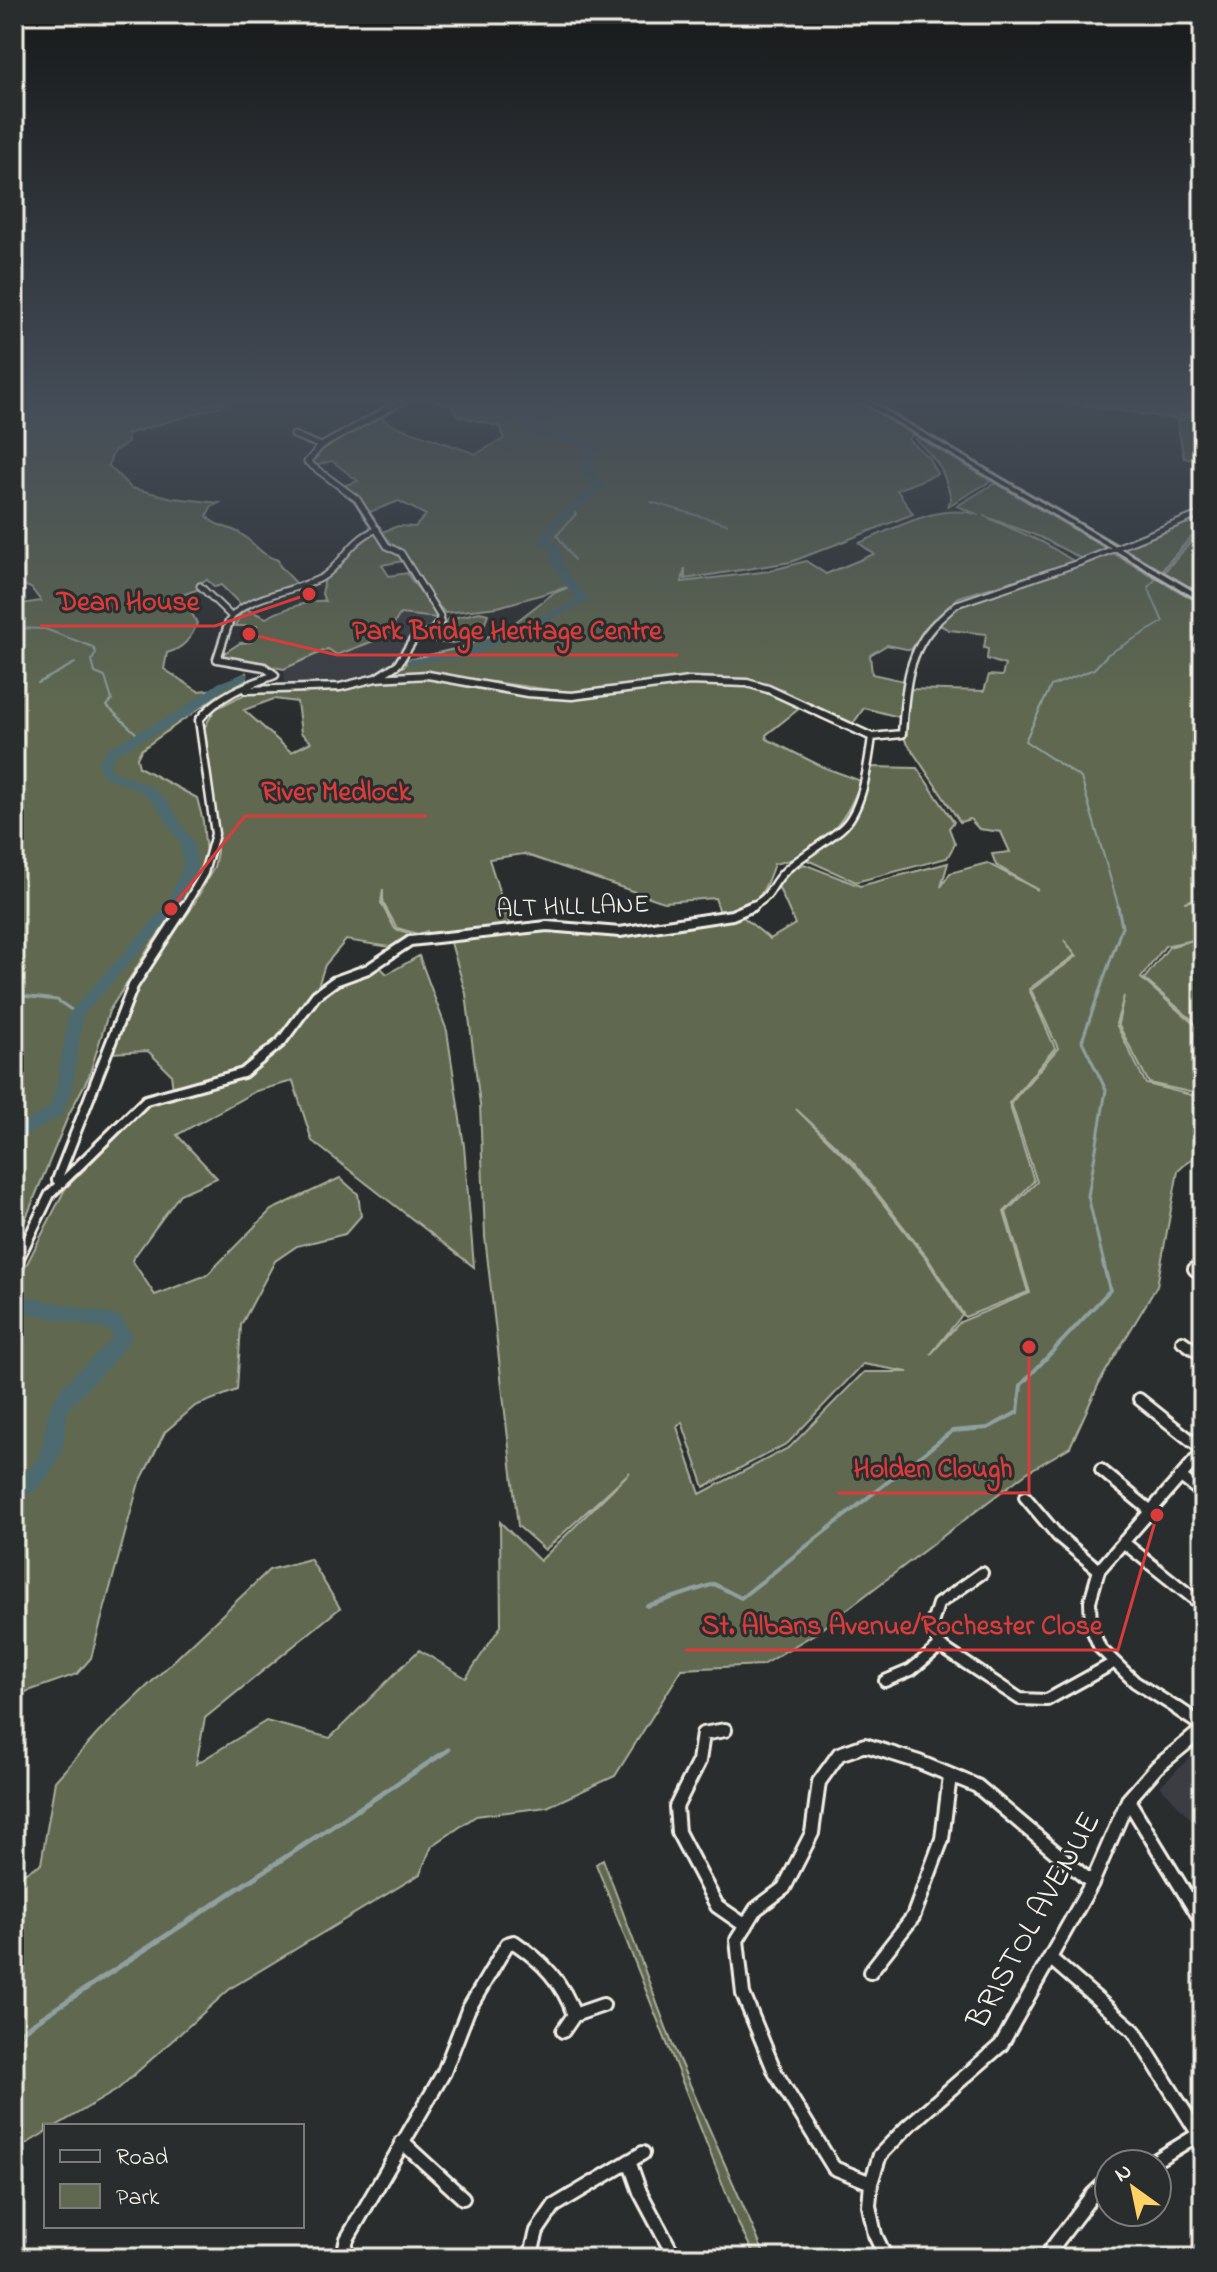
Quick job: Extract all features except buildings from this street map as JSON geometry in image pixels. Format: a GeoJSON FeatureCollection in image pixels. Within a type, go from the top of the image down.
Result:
{"type":"FeatureCollection","features":[{"type":"Feature","properties":{"kind":"main road"},"geometry":{"type":"LineString","coordinates":[[1039,504],[1203,600]]}},
{"type":"Feature","properties":{"kind":"street"},"geometry":{"type":"LineString","coordinates":[[359,504],[387,546],[401,553],[420,588],[430,596],[441,619],[433,631],[413,640],[398,664],[376,678]]}},
{"type":"Feature","properties":{"kind":"street"},"geometry":{"type":"LineString","coordinates":[[230,694],[256,688],[348,686],[376,678],[428,675],[527,693],[572,696],[689,681],[747,683],[768,689],[872,737],[902,734],[906,681],[916,651],[928,631],[949,610],[966,600],[1115,549],[1203,513]]}},
{"type":"Feature","properties":{"kind":"street"},"geometry":{"type":"LineString","coordinates":[[14,1269],[50,1194],[61,1182],[57,1180],[98,1078],[118,1017],[139,973],[196,891],[213,850],[215,834],[198,726],[208,708],[243,686],[270,678],[276,672],[217,659],[231,616],[243,607],[323,577],[359,537],[377,529]]}},
{"type":"Feature","properties":{"kind":"street"},"geometry":{"type":"LineString","coordinates":[[200,586],[231,616]]}},
{"type":"Feature","properties":{"kind":"street","name":"ALT HILL LANE"},"geometry":{"type":"LineString","coordinates":[[61,1182],[146,1100],[243,1073],[281,1042],[316,995],[335,981],[368,969],[410,941],[547,926],[620,932],[732,915],[753,908],[766,900],[776,880],[788,868],[844,827],[856,805],[872,737]]}},
{"type":"Feature","properties":{"kind":"street"},"geometry":{"type":"LineString","coordinates":[[1182,1341],[1203,1356]]}},
{"type":"Feature","properties":{"kind":"street"},"geometry":{"type":"LineString","coordinates":[[1139,1399],[1203,1450],[1099,1570],[1091,1589],[1090,1622],[1110,1665],[1140,1688],[1203,1726]]}},
{"type":"Feature","properties":{"kind":"street"},"geometry":{"type":"LineString","coordinates":[[1101,1470],[1151,1511]]}},
{"type":"Feature","properties":{"kind":"street"},"geometry":{"type":"LineString","coordinates":[[1181,1477],[1203,1494]]}},
{"type":"Feature","properties":{"kind":"street"},"geometry":{"type":"LineString","coordinates":[[1025,1497],[1058,1536],[1099,1570]]}},
{"type":"Feature","properties":{"kind":"street"},"geometry":{"type":"LineString","coordinates":[[1123,1542],[1203,1606]]}},
{"type":"Feature","properties":{"kind":"street"},"geometry":{"type":"LineString","coordinates":[[982,1573],[938,1604],[931,1627],[940,1646],[1020,1699],[1047,1700],[1110,1665]]}},
{"type":"Feature","properties":{"kind":"street"},"geometry":{"type":"LineString","coordinates":[[885,1681],[911,1670],[940,1646]]}},
{"type":"Feature","properties":{"kind":"street"},"geometry":{"type":"LineString","coordinates":[[725,1730],[703,1734],[699,1761],[676,1807],[678,1832],[717,1906],[746,1926]]}},
{"type":"Feature","properties":{"kind":"street","name":"BRISTOL AVENUE"},"geometry":{"type":"LineString","coordinates":[[886,2258],[875,2235],[869,2206],[871,2183],[880,2155],[1001,2045],[1092,1883],[1128,1800],[1157,1767],[1196,1735],[1203,1734]]}},
{"type":"Feature","properties":{"kind":"street"},"geometry":{"type":"LineString","coordinates":[[871,2183],[834,2168],[775,2072],[743,1994],[737,1940],[756,1909],[784,1888],[812,1833],[819,1782],[839,1754],[865,1745],[977,1786],[1092,1883]]}},
{"type":"Feature","properties":{"kind":"street"},"geometry":{"type":"LineString","coordinates":[[870,1972],[913,1917],[942,1839],[950,1776]]}},
{"type":"Feature","properties":{"kind":"street"},"geometry":{"type":"LineString","coordinates":[[1128,1800],[1203,1923]]}},
{"type":"Feature","properties":{"kind":"street"},"geometry":{"type":"LineString","coordinates":[[342,2258],[347,2239],[444,2072],[468,2010],[507,1944],[514,1942],[544,1961],[566,1993],[574,2015]]}},
{"type":"Feature","properties":{"kind":"street"},"geometry":{"type":"LineString","coordinates":[[1050,1958],[1134,2031],[1201,2137],[1173,2152]]}},
{"type":"Feature","properties":{"kind":"street"},"geometry":{"type":"LineString","coordinates":[[563,2031],[574,2015],[603,2005]]}},
{"type":"Feature","properties":{"kind":"street"},"geometry":{"type":"LineString","coordinates":[[402,2142],[463,2198]]}},
{"type":"Feature","properties":{"kind":"street"},"geometry":{"type":"LineString","coordinates":[[530,2258],[537,2231],[554,2206],[643,2153]]}},
{"type":"Feature","properties":{"kind":"street"},"geometry":{"type":"LineString","coordinates":[[629,2161],[640,2192],[675,2258]]}},
{"type":"Feature","properties":{"kind":"street"},"geometry":{"type":"LineString","coordinates":[[1049,2252],[1093,2194]]}},
{"type":"Feature","properties":{"kind":"shaded area"},"geometry":{"type":"Polygon","coordinates":[[[400,614],[438,618],[429,631],[412,637],[395,662],[376,676],[335,686],[285,687],[284,669],[400,614]]]}},
{"type":"Feature","properties":{"kind":"shaded area"},"geometry":{"type":"Polygon","coordinates":[[[1203,1745],[1203,1832],[1160,1786],[1203,1745]]]}},
{"type":"Feature","properties":{"kind":"green space"},"geometry":{"type":"Polygon","coordinates":[[[14,504],[217,504],[211,507],[207,516],[210,520],[237,531],[262,552],[278,560],[299,586],[242,606],[221,585],[215,587],[207,580],[198,583],[199,589],[182,595],[197,623],[186,642],[167,653],[164,669],[198,691],[217,689],[246,673],[246,680],[215,697],[141,750],[137,758],[139,767],[197,798],[206,855],[188,896],[152,943],[109,1011],[89,1076],[69,1114],[14,1247],[14,605],[41,601],[31,588],[14,581],[14,504]]]}},
{"type":"Feature","properties":{"kind":"green space"},"geometry":{"type":"Polygon","coordinates":[[[362,504],[391,504],[367,513],[362,504]]]}},
{"type":"Feature","properties":{"kind":"green space"},"geometry":{"type":"Polygon","coordinates":[[[405,504],[906,504],[913,514],[791,562],[685,579],[685,568],[682,582],[769,571],[806,561],[826,574],[874,554],[859,543],[918,518],[948,512],[979,515],[957,506],[960,504],[1031,504],[1107,549],[1082,559],[1040,537],[984,516],[1044,543],[1075,562],[959,597],[933,620],[911,650],[887,645],[870,655],[872,674],[904,681],[899,717],[864,708],[850,728],[743,680],[705,677],[574,693],[426,673],[403,674],[392,670],[405,666],[407,660],[463,647],[494,634],[513,624],[552,594],[571,586],[498,607],[445,613],[421,585],[402,551],[391,544],[382,532],[398,526],[415,527],[426,515],[405,504]]]}},
{"type":"Feature","properties":{"kind":"green space"},"geometry":{"type":"Polygon","coordinates":[[[1203,515],[1203,532],[1191,537],[1160,572],[1121,549],[1171,525],[1203,515]]]}},
{"type":"Feature","properties":{"kind":"green space"},"geometry":{"type":"Polygon","coordinates":[[[375,533],[403,561],[382,565],[389,576],[407,573],[438,618],[400,614],[387,636],[337,655],[328,649],[284,669],[225,658],[223,654],[240,643],[251,642],[257,626],[235,626],[244,608],[266,618],[295,606],[325,601],[322,594],[325,577],[361,542],[375,533]]]}},
{"type":"Feature","properties":{"kind":"green space"},"geometry":{"type":"Polygon","coordinates":[[[1203,535],[1203,596],[1163,573],[1195,538],[1203,535]]]}},
{"type":"Feature","properties":{"kind":"green space"},"geometry":{"type":"Polygon","coordinates":[[[1112,553],[1203,605],[1203,861],[1196,868],[1201,882],[1197,868],[1203,863],[1203,897],[1184,902],[1203,899],[1203,1029],[1144,979],[1169,947],[1193,940],[1165,946],[1141,978],[1203,1032],[1203,1095],[1149,1083],[1118,1024],[1124,996],[1116,1024],[1146,1084],[1203,1098],[1203,1148],[1178,1171],[1157,1286],[1100,1381],[1070,1447],[1026,1473],[816,1633],[762,1665],[682,1669],[615,1776],[547,1807],[476,1816],[432,1846],[420,1874],[231,1988],[117,2090],[59,2124],[44,2124],[44,2133],[14,2151],[14,1878],[41,1864],[55,1781],[98,1733],[269,1570],[310,1559],[340,1608],[205,1718],[196,1764],[266,1721],[330,1738],[419,1650],[466,1678],[501,1626],[500,1522],[540,1561],[630,1472],[545,1550],[518,1526],[485,1237],[480,1104],[466,994],[449,936],[545,929],[624,934],[743,917],[770,939],[795,924],[778,886],[788,872],[804,864],[860,886],[948,863],[941,887],[950,873],[987,863],[1038,890],[996,865],[992,854],[1010,852],[1001,832],[979,829],[970,819],[960,822],[905,740],[909,689],[984,691],[989,675],[1002,676],[1005,665],[987,659],[988,649],[984,648],[986,634],[949,630],[938,624],[958,606],[1112,553]],[[1064,940],[1075,955],[1029,989],[1055,1048],[1009,1103],[1034,1181],[1004,1212],[1028,1292],[965,1317],[927,1257],[853,1162],[796,1109],[853,1165],[927,1260],[962,1315],[931,1354],[960,1322],[1030,1293],[1006,1212],[1037,1182],[1011,1103],[1058,1048],[1031,990],[1077,956],[1064,940]],[[863,1364],[788,1443],[704,1487],[682,1422],[677,1427],[700,1494],[790,1447],[864,1372],[908,1372],[863,1364]]]}},
{"type":"Feature","properties":{"kind":"green space"},"geometry":{"type":"Polygon","coordinates":[[[480,612],[488,614],[482,632],[458,642],[432,641],[432,634],[448,619],[480,612]]]}},
{"type":"Feature","properties":{"kind":"green space"},"geometry":{"type":"Polygon","coordinates":[[[419,676],[567,698],[689,683],[732,683],[769,690],[800,708],[766,735],[767,739],[823,767],[861,781],[848,810],[829,835],[805,853],[774,864],[761,893],[751,904],[721,915],[715,898],[664,902],[524,854],[489,859],[510,926],[428,934],[427,931],[418,934],[397,928],[383,903],[383,889],[381,903],[395,929],[416,935],[390,947],[346,940],[325,965],[319,983],[343,981],[379,966],[387,974],[419,956],[447,1031],[464,1146],[474,1267],[312,1141],[293,1081],[256,1091],[177,1135],[217,1178],[180,1194],[132,1260],[155,1295],[207,1275],[271,1210],[340,1178],[358,1194],[361,1216],[345,1234],[297,1246],[275,1261],[241,1325],[237,1390],[195,1406],[165,1432],[138,1486],[91,1658],[77,1674],[14,1696],[14,1289],[65,1189],[149,1104],[174,1099],[171,1074],[148,1051],[111,1053],[125,1008],[156,957],[190,911],[214,867],[217,852],[215,808],[203,730],[215,709],[249,692],[337,689],[419,676]],[[274,699],[244,710],[291,752],[311,742],[301,733],[297,702],[274,699]]]}},
{"type":"Feature","properties":{"kind":"green space"},"geometry":{"type":"Polygon","coordinates":[[[871,767],[917,768],[954,822],[949,828],[955,844],[947,858],[856,882],[805,859],[836,838],[855,817],[871,767]]]}},
{"type":"Feature","properties":{"kind":"green space"},"geometry":{"type":"Polygon","coordinates":[[[603,1859],[673,2046],[766,2258],[756,2258],[738,2223],[596,1864],[603,1859]]]}},
{"type":"Feature","properties":{"kind":"waterway"},"geometry":{"type":"LineString","coordinates":[[411,662],[465,655],[586,600],[573,589],[555,556],[556,549],[545,539],[554,524],[579,504]]}},
{"type":"Feature","properties":{"kind":"waterway"},"geometry":{"type":"LineString","coordinates":[[658,504],[727,524]]}},
{"type":"Feature","properties":{"kind":"waterway"},"geometry":{"type":"LineString","coordinates":[[572,510],[576,514],[557,535],[574,560]]}},
{"type":"Feature","properties":{"kind":"waterway"},"geometry":{"type":"LineString","coordinates":[[1163,571],[1193,538],[1203,533]]}},
{"type":"Feature","properties":{"kind":"waterway"},"geometry":{"type":"LineString","coordinates":[[1119,908],[1081,778],[1025,741],[1051,686],[1094,669],[1108,654],[1163,622],[1148,587],[1155,580]]}},
{"type":"Feature","properties":{"kind":"waterway"},"geometry":{"type":"LineString","coordinates":[[14,628],[45,629],[93,647],[96,653],[92,660],[95,673],[105,677],[112,700],[107,706],[140,737]]}},
{"type":"Feature","properties":{"kind":"waterway"},"geometry":{"type":"LineString","coordinates":[[38,683],[75,663]]}},
{"type":"Feature","properties":{"kind":"waterway"},"geometry":{"type":"LineString","coordinates":[[14,1137],[56,1111],[64,1089],[76,1013],[171,909],[190,867],[188,845],[163,805],[146,789],[106,772],[104,763],[112,751],[185,713],[222,685],[244,676]]}},
{"type":"Feature","properties":{"kind":"waterway"},"geometry":{"type":"LineString","coordinates":[[1104,1264],[1088,1196],[1106,1090],[1082,1041],[1122,927],[1118,906]]}},
{"type":"Feature","properties":{"kind":"waterway"},"geometry":{"type":"LineString","coordinates":[[14,978],[20,993]]}},
{"type":"Feature","properties":{"kind":"waterway"},"geometry":{"type":"LineString","coordinates":[[14,995],[57,1000],[76,1013]]}},
{"type":"Feature","properties":{"kind":"waterway"},"geometry":{"type":"LineString","coordinates":[[647,1606],[714,1584],[741,1598],[952,1431],[988,1428],[1018,1412],[1021,1385],[1110,1290],[1103,1262]]}},
{"type":"Feature","properties":{"kind":"waterway"},"geometry":{"type":"LineString","coordinates":[[14,1302],[115,1323],[123,1336],[108,1356],[64,1400],[57,1414],[53,1446],[47,1463],[37,1476],[14,1493]]}},
{"type":"Feature","properties":{"kind":"waterway"},"geometry":{"type":"LineString","coordinates":[[14,2036],[448,1750]]}},
{"type":"Feature","properties":{"kind":"place","name":"Dean House"},"geometry":{"type":"Point","coordinates":[309,594]}},
{"type":"Feature","properties":{"kind":"place","name":"Park Bridge Heritage Centre"},"geometry":{"type":"Point","coordinates":[249,634]}},
{"type":"Feature","properties":{"kind":"place","name":"River Medlock"},"geometry":{"type":"Point","coordinates":[171,909]}},
{"type":"Feature","properties":{"kind":"place","name":"Holden Clough"},"geometry":{"type":"Point","coordinates":[1029,1347]}},
{"type":"Feature","properties":{"kind":"place","name":"St. Albans Avenue/Rochester Close"},"geometry":{"type":"Point","coordinates":[1157,1515]}}]}
